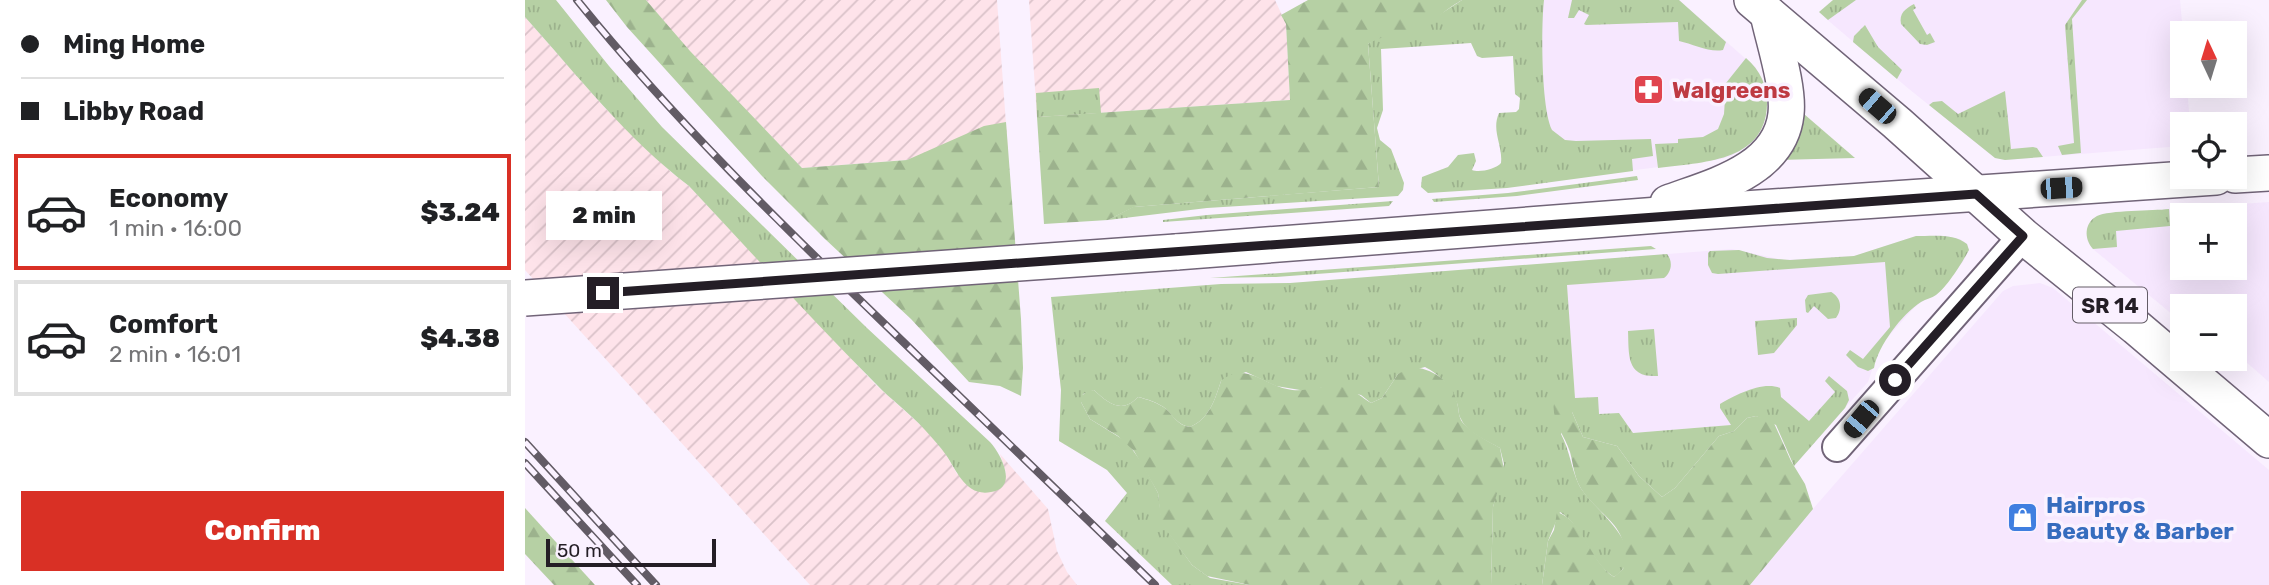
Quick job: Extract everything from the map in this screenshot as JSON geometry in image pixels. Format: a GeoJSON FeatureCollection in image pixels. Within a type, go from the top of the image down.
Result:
{"type":"FeatureCollection","features":[{"type":"Feature","properties":{"kind":"main road","name":"SR 14"},"geometry":{"type":"LineString","coordinates":[[1760,7],[1867,97],[2023,236],[2269,440]]}},
{"type":"Feature","properties":{"kind":"main road"},"geometry":{"type":"LineString","coordinates":[[1629,218],[1746,172],[1773,147],[1784,123],[1786,106],[1760,7]]}},
{"type":"Feature","properties":{"kind":"main road"},"geometry":{"type":"LineString","coordinates":[[2247,175],[2269,173]]}},
{"type":"Feature","properties":{"kind":"main road"},"geometry":{"type":"LineString","coordinates":[[525,298],[2170,180]]}},
{"type":"Feature","properties":{"kind":"street"},"geometry":{"type":"LineString","coordinates":[[1837,447],[2023,236]]}},
{"type":"Feature","properties":{"kind":"shaded area"},"geometry":{"type":"Polygon","coordinates":[[[646,0],[997,0],[1008,152],[802,168],[690,52],[646,0]]]}},
{"type":"Feature","properties":{"kind":"shaded area"},"geometry":{"type":"Polygon","coordinates":[[[1029,0],[1275,0],[1286,24],[1290,100],[1037,117],[1029,0]]]}},
{"type":"Feature","properties":{"kind":"shaded area","name":"Walgreens"},"geometry":{"type":"Polygon","coordinates":[[[1524,0],[1679,0],[1756,68],[1767,94],[1766,115],[1761,130],[1747,147],[1721,159],[1542,182],[1524,0]]]}},
{"type":"Feature","properties":{"kind":"shaded area"},"geometry":{"type":"Polygon","coordinates":[[[1846,0],[2180,0],[2182,21],[2170,21],[2170,98],[2188,98],[2189,112],[2170,112],[2170,147],[2005,160],[1995,158],[1824,17],[1846,0]]]}},
{"type":"Feature","properties":{"kind":"shaded area"},"geometry":{"type":"Polygon","coordinates":[[[525,17],[605,108],[689,186],[876,385],[925,429],[945,453],[957,474],[1006,473],[1000,454],[1048,509],[1057,551],[1077,585],[810,585],[525,270],[525,17]]]}},
{"type":"Feature","properties":{"kind":"shaded area"},"geometry":{"type":"Polygon","coordinates":[[[2269,202],[2269,382],[2247,363],[2247,294],[2170,294],[2170,312],[2093,249],[2087,240],[2090,222],[2102,214],[2170,209],[2170,280],[2247,280],[2247,204],[2269,202]]]}},
{"type":"Feature","properties":{"kind":"shaded area"},"geometry":{"type":"Polygon","coordinates":[[[1916,236],[1960,239],[1967,244],[1969,250],[1963,262],[1937,294],[1912,310],[1880,346],[1868,382],[1806,452],[1780,390],[1720,408],[1732,425],[1633,433],[1619,413],[1599,414],[1575,399],[1565,262],[1732,249],[1784,260],[1854,256],[1916,236]]]}},
{"type":"Feature","properties":{"kind":"shaded area"},"geometry":{"type":"Polygon","coordinates":[[[2040,283],[2053,288],[2269,470],[2269,585],[1750,585],[1785,541],[2003,291],[2013,286],[2040,283]]]}},
{"type":"Feature","properties":{"kind":"green space"},"geometry":{"type":"Polygon","coordinates":[[[525,0],[556,0],[662,127],[867,328],[990,442],[999,454],[1005,470],[1006,478],[999,489],[982,493],[963,481],[944,452],[919,424],[851,359],[689,186],[666,168],[603,106],[525,17],[525,0]]]}},
{"type":"Feature","properties":{"kind":"green space"},"geometry":{"type":"Polygon","coordinates":[[[606,0],[646,0],[690,51],[802,168],[907,160],[984,126],[1006,122],[1021,319],[1021,396],[1000,386],[969,382],[911,319],[762,176],[627,27],[606,0]]]}},
{"type":"Feature","properties":{"kind":"green space"},"geometry":{"type":"Polygon","coordinates":[[[1308,0],[1462,0],[1420,28],[1368,44],[1379,187],[1134,207],[1108,220],[1044,224],[1037,117],[1290,100],[1286,24],[1281,15],[1308,0]]]}},
{"type":"Feature","properties":{"kind":"green space"},"geometry":{"type":"Polygon","coordinates":[[[1462,0],[1544,0],[1544,86],[1552,130],[1565,140],[1576,141],[1651,139],[1653,156],[1632,159],[1633,171],[1507,188],[1428,193],[1421,187],[1422,177],[1448,167],[1458,155],[1474,153],[1476,161],[1472,170],[1475,171],[1491,169],[1501,163],[1496,126],[1499,113],[1516,112],[1519,109],[1520,98],[1515,94],[1513,56],[1482,58],[1477,56],[1471,43],[1381,49],[1383,110],[1377,128],[1380,140],[1391,149],[1404,183],[1398,196],[1207,208],[1108,220],[1133,207],[1379,187],[1368,44],[1376,38],[1436,17],[1462,0]]]}},
{"type":"Feature","properties":{"kind":"green space"},"geometry":{"type":"Polygon","coordinates":[[[1572,0],[1679,0],[1726,42],[1723,50],[1718,51],[1679,41],[1678,22],[1586,25],[1584,24],[1589,15],[1579,10],[1574,18],[1568,18],[1572,0]]]}},
{"type":"Feature","properties":{"kind":"green space"},"geometry":{"type":"Polygon","coordinates":[[[1833,0],[1856,0],[1828,20],[1819,12],[1833,0]]]}},
{"type":"Feature","properties":{"kind":"green space"},"geometry":{"type":"Polygon","coordinates":[[[2082,0],[2087,0],[2072,19],[2081,153],[2062,155],[2058,146],[2074,143],[2065,25],[2082,0]]]}},
{"type":"Feature","properties":{"kind":"green space"},"geometry":{"type":"Polygon","coordinates":[[[1914,4],[1916,8],[1913,10],[1927,35],[1930,33],[1935,42],[1920,44],[1901,24],[1903,12],[1914,4]]]}},
{"type":"Feature","properties":{"kind":"green space"},"geometry":{"type":"Polygon","coordinates":[[[1865,25],[1878,47],[1902,70],[1897,79],[1853,42],[1854,36],[1865,25]]]}},
{"type":"Feature","properties":{"kind":"green space"},"geometry":{"type":"Polygon","coordinates":[[[1746,58],[1762,79],[1767,98],[1764,124],[1755,138],[1743,149],[1728,156],[1658,168],[1655,144],[1678,143],[1678,139],[1703,137],[1718,129],[1724,114],[1726,83],[1746,58]]]}},
{"type":"Feature","properties":{"kind":"green space"},"geometry":{"type":"Polygon","coordinates":[[[1099,88],[1101,113],[1037,117],[1036,93],[1099,88]]]}},
{"type":"Feature","properties":{"kind":"green space"},"geometry":{"type":"Polygon","coordinates":[[[2005,91],[2011,149],[2037,148],[2043,157],[2005,160],[1995,158],[1929,105],[1942,101],[1958,114],[2005,91]]]}},
{"type":"Feature","properties":{"kind":"green space"},"geometry":{"type":"Polygon","coordinates":[[[1801,113],[1804,114],[1855,158],[1777,160],[1801,113]]]}},
{"type":"Feature","properties":{"kind":"green space"},"geometry":{"type":"Polygon","coordinates":[[[1637,176],[1638,180],[1517,196],[1434,202],[1432,199],[1508,193],[1637,176]]]}},
{"type":"Feature","properties":{"kind":"green space"},"geometry":{"type":"Polygon","coordinates":[[[1393,201],[1389,206],[1163,222],[1207,215],[1393,201]]]}},
{"type":"Feature","properties":{"kind":"green space"},"geometry":{"type":"Polygon","coordinates":[[[2169,209],[2170,226],[2116,231],[2117,247],[2093,249],[2088,241],[2087,231],[2093,219],[2103,214],[2169,209]]]}},
{"type":"Feature","properties":{"kind":"green space"},"geometry":{"type":"Polygon","coordinates":[[[1916,236],[1956,238],[1967,244],[1969,250],[1940,291],[1914,307],[1899,322],[1880,350],[1874,368],[1868,371],[1858,367],[1846,355],[1850,350],[1863,359],[1890,327],[1885,262],[1718,274],[1712,273],[1708,265],[1710,251],[1739,250],[1767,258],[1790,260],[1854,256],[1916,236]]]}},
{"type":"Feature","properties":{"kind":"green space"},"geometry":{"type":"Polygon","coordinates":[[[1651,246],[1656,249],[1276,277],[1210,278],[1651,246]]]}},
{"type":"Feature","properties":{"kind":"green space"},"geometry":{"type":"Polygon","coordinates":[[[1667,254],[1671,266],[1664,278],[1567,285],[1575,398],[1598,397],[1599,414],[1619,413],[1633,433],[1731,425],[1720,404],[1749,390],[1765,386],[1780,388],[1781,397],[1809,421],[1835,392],[1825,381],[1829,376],[1847,391],[1849,400],[1794,466],[1776,425],[1756,416],[1747,418],[1734,431],[1719,436],[1675,488],[1662,497],[1639,476],[1617,446],[1583,437],[1572,412],[1561,434],[1576,479],[1616,530],[1628,554],[1625,566],[1614,577],[1560,512],[1548,541],[1542,585],[1491,585],[1493,507],[1504,464],[1500,448],[1478,436],[1464,424],[1448,387],[1425,367],[1398,374],[1382,398],[1371,403],[1361,395],[1324,387],[1306,391],[1276,386],[1246,372],[1221,381],[1207,414],[1190,427],[1179,423],[1163,407],[1145,399],[1138,397],[1121,406],[1110,403],[1094,390],[1083,394],[1081,402],[1090,419],[1127,442],[1142,463],[1158,493],[1162,523],[1192,565],[1210,578],[1250,585],[1172,585],[1105,521],[1127,493],[1107,470],[1059,441],[1061,390],[1051,297],[1221,284],[1290,283],[1667,254]]]}},
{"type":"Feature","properties":{"kind":"green space"},"geometry":{"type":"Polygon","coordinates":[[[1831,292],[1840,304],[1836,318],[1828,319],[1814,306],[1806,312],[1805,300],[1808,295],[1831,292]]]}},
{"type":"Feature","properties":{"kind":"green space"},"geometry":{"type":"Polygon","coordinates":[[[1797,318],[1797,325],[1774,353],[1758,355],[1755,321],[1797,318]]]}},
{"type":"Feature","properties":{"kind":"green space"},"geometry":{"type":"Polygon","coordinates":[[[1654,329],[1658,376],[1648,376],[1640,373],[1631,363],[1628,331],[1654,329]]]}},
{"type":"Feature","properties":{"kind":"green space"},"geometry":{"type":"Polygon","coordinates":[[[1411,367],[1440,377],[1454,395],[1463,423],[1500,448],[1504,470],[1493,507],[1491,585],[1250,585],[1207,576],[1192,565],[1161,523],[1158,493],[1134,451],[1118,436],[1090,419],[1081,402],[1081,396],[1094,390],[1105,399],[1121,406],[1138,397],[1160,405],[1179,423],[1190,427],[1207,414],[1221,381],[1229,375],[1246,373],[1294,390],[1342,387],[1371,403],[1382,398],[1398,374],[1411,367]]]}},
{"type":"Feature","properties":{"kind":"green space"},"geometry":{"type":"Polygon","coordinates":[[[1562,400],[1572,412],[1583,437],[1617,446],[1639,476],[1662,497],[1675,488],[1719,436],[1734,431],[1747,418],[1756,416],[1773,421],[1805,484],[1813,509],[1750,585],[1542,585],[1548,541],[1554,530],[1557,512],[1573,523],[1599,562],[1614,577],[1623,569],[1626,559],[1617,529],[1591,502],[1578,483],[1570,452],[1554,415],[1554,401],[1562,400]]]}},
{"type":"Feature","properties":{"kind":"green space"},"geometry":{"type":"Polygon","coordinates":[[[525,508],[595,585],[554,585],[525,554],[525,508]]]}},
{"type":"Feature","properties":{"kind":"railway"},"geometry":{"type":"LineString","coordinates":[[577,0],[652,88],[771,213],[1155,585]]}},
{"type":"Feature","properties":{"kind":"railway"},"geometry":{"type":"LineString","coordinates":[[525,442],[656,585]]}},
{"type":"Feature","properties":{"kind":"railway"},"geometry":{"type":"LineString","coordinates":[[525,463],[637,585]]}},
{"type":"Feature","properties":{"kind":"place","name":"Walgreens"},"geometry":{"type":"Point","coordinates":[1649,90]}},
{"type":"Feature","properties":{"kind":"place","name":"Hairpros Beauty & Barber"},"geometry":{"type":"Point","coordinates":[2023,518]}},
{"type":"Feature","properties":{"kind":"route"},"geometry":{"type":"LineString","coordinates":[[603,293],[1976,194],[2023,236],[1895,380]]}}]}
